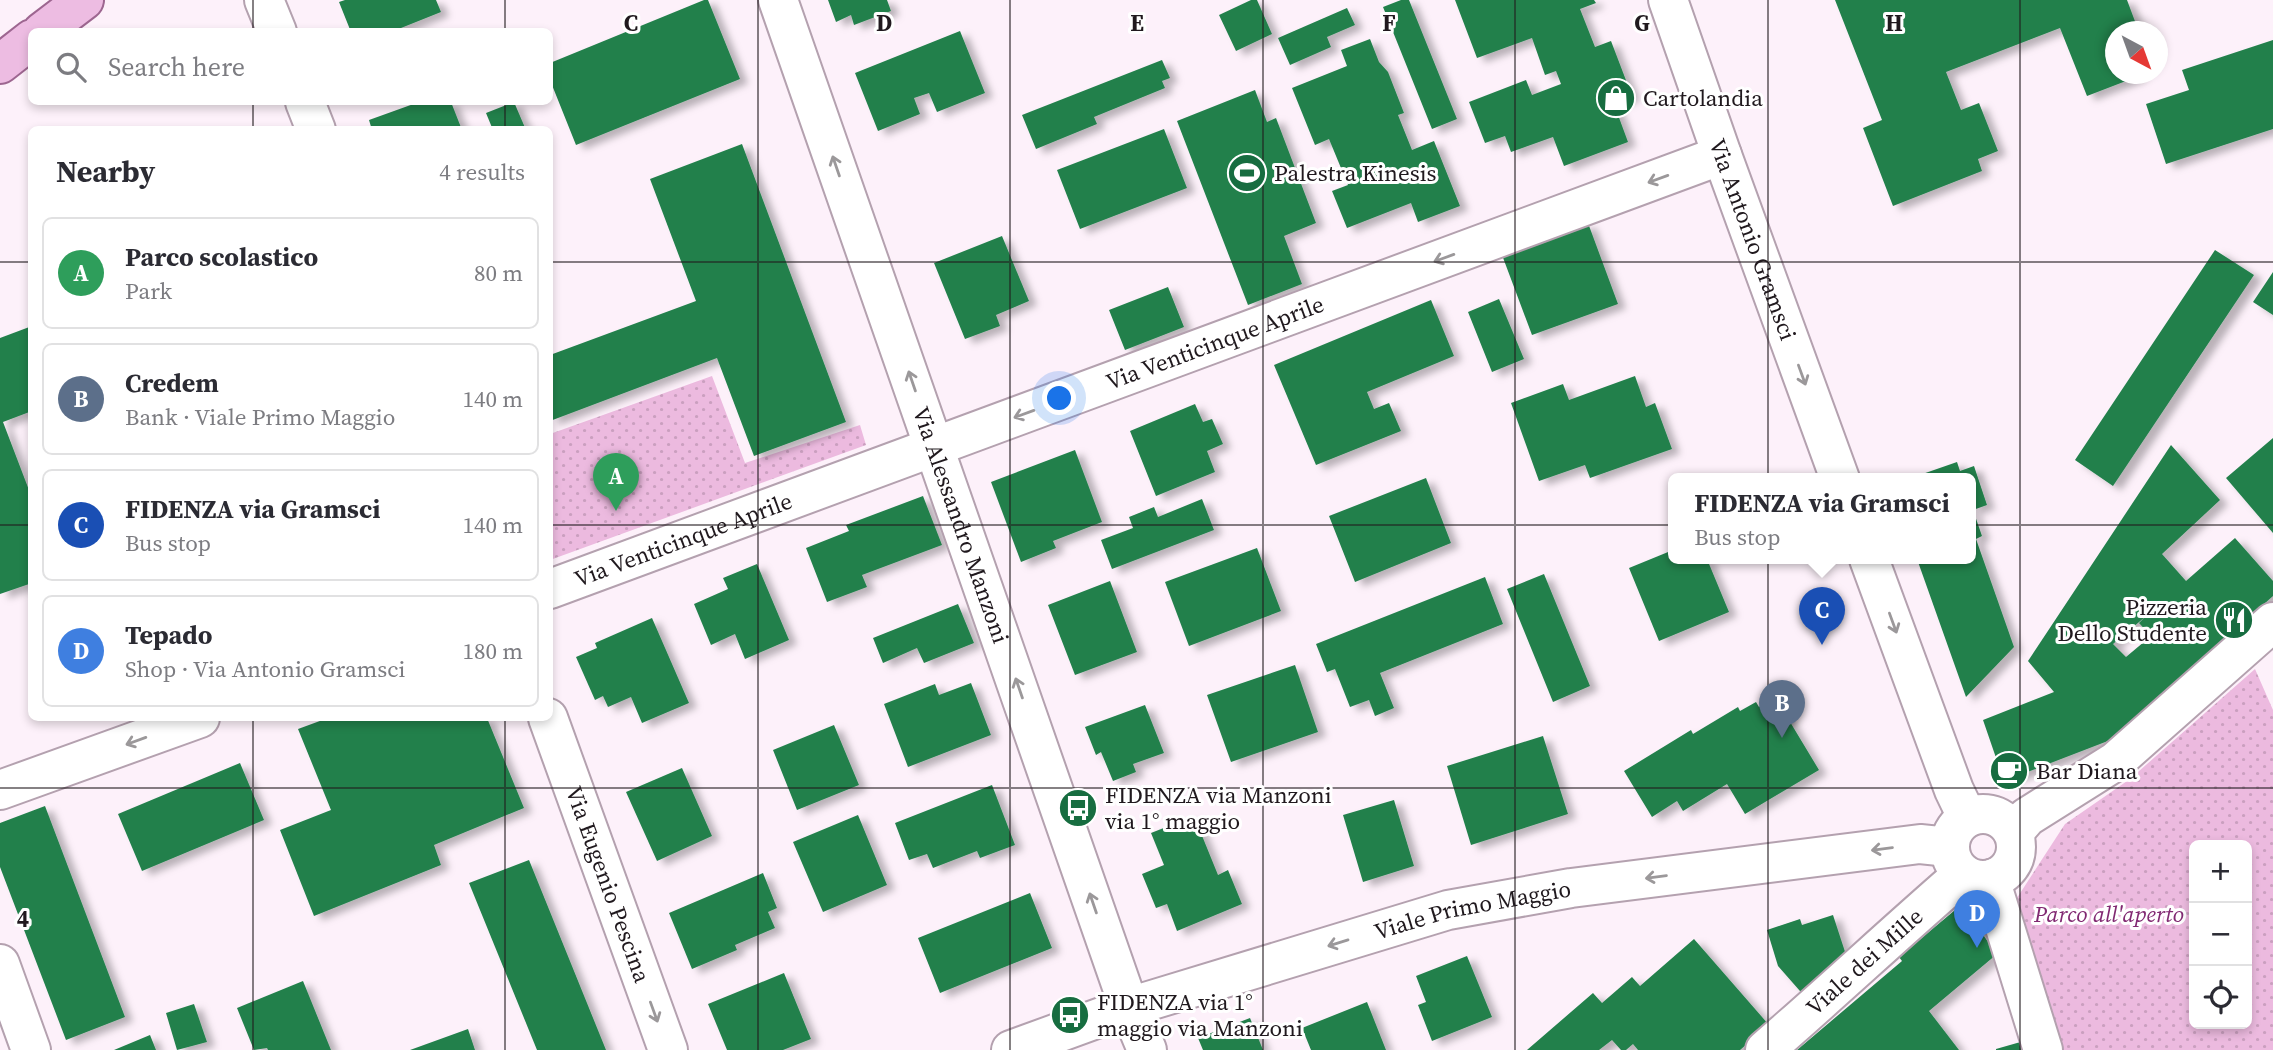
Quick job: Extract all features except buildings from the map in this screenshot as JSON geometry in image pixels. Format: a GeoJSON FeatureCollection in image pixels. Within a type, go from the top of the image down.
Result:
{"type":"FeatureCollection","features":[{"type":"Feature","properties":{"kind":"main road"},"geometry":{"type":"LineString","coordinates":[[46,28],[84,0]]}},
{"type":"Feature","properties":{"kind":"street"},"geometry":{"type":"LineString","coordinates":[[264,0],[275,28]]}},
{"type":"Feature","properties":{"kind":"street","name":"Via Alessandro Manzoni"},"geometry":{"type":"LineString","coordinates":[[778,0],[1129,1007],[1147,1050]]}},
{"type":"Feature","properties":{"kind":"street","name":"Via Antonio Gramsci"},"geometry":{"type":"LineString","coordinates":[[1668,0],[1838,473]]}},
{"type":"Feature","properties":{"kind":"street"},"geometry":{"type":"LineString","coordinates":[[306,105],[314,126]]}},
{"type":"Feature","properties":{"kind":"street","name":"Via Venticinque Aprile"},"geometry":{"type":"LineString","coordinates":[[553,588],[1722,155]]}},
{"type":"Feature","properties":{"kind":"street"},"geometry":{"type":"LineString","coordinates":[[1871,564],[1954,790],[1968,854],[1994,892],[2043,1050]]}},
{"type":"Feature","properties":{"kind":"street"},"geometry":{"type":"LineString","coordinates":[[2014,832],[2027,817],[2116,761],[2273,622]]}},
{"type":"Feature","properties":{"kind":"street"},"geometry":{"type":"LineString","coordinates":[[0,790],[192,721]]}},
{"type":"Feature","properties":{"kind":"street","name":"Via Eugenio Pescina"},"geometry":{"type":"LineString","coordinates":[[549,721],[668,1050]]}},
{"type":"Feature","properties":{"kind":"street","name":"Viale Primo Maggio"},"geometry":{"type":"LineString","coordinates":[[1011,1050],[1129,1007],[1448,910],[1571,888],[1920,844],[1968,854],[1981,813],[1994,815],[2006,822],[2014,832]]}},
{"type":"Feature","properties":{"kind":"street","name":"Viale dei Mille"},"geometry":{"type":"LineString","coordinates":[[1765,1050],[1844,982],[1942,890],[1968,854],[2007,871],[2015,859],[2017,844],[2014,832]]}},
{"type":"Feature","properties":{"kind":"street"},"geometry":{"type":"LineString","coordinates":[[0,964],[31,1050]]}},
{"type":"Feature","properties":{"kind":"green space"},"geometry":{"type":"Polygon","coordinates":[[[712,376],[745,463],[860,425],[866,445],[553,559],[553,433],[712,376]]]}},
{"type":"Feature","properties":{"kind":"green space","name":"Parco all'aperto"},"geometry":{"type":"Polygon","coordinates":[[[2255,669],[2273,710],[2273,1050],[2060,1050],[2015,901],[2065,824],[2130,779],[2255,669]]]}},
{"type":"Feature","properties":{"kind":"place","name":"Cartolandia"},"geometry":{"type":"Point","coordinates":[1616,98]}},
{"type":"Feature","properties":{"kind":"place","name":"Palestra Kinesis"},"geometry":{"type":"Point","coordinates":[1247,173]}},
{"type":"Feature","properties":{"kind":"place","name":"Parco scolastico"},"geometry":{"type":"Point","coordinates":[616,511]}},
{"type":"Feature","properties":{"kind":"place","name":"Pizzeria Dello Studente"},"geometry":{"type":"Point","coordinates":[2234,620]}},
{"type":"Feature","properties":{"kind":"place","name":"FIDENZA via Gramsci"},"geometry":{"type":"Point","coordinates":[1822,645]}},
{"type":"Feature","properties":{"kind":"place","name":"Credem"},"geometry":{"type":"Point","coordinates":[1782,738]}},
{"type":"Feature","properties":{"kind":"place","name":"Bar Diana"},"geometry":{"type":"Point","coordinates":[2009,771]}},
{"type":"Feature","properties":{"kind":"place","name":"FIDENZA via Manzoni via 1° maggio"},"geometry":{"type":"Point","coordinates":[1078,808]}},
{"type":"Feature","properties":{"kind":"place","name":"Tepado"},"geometry":{"type":"Point","coordinates":[1977,948]}},
{"type":"Feature","properties":{"kind":"place","name":"FIDENZA via 1° maggio via Manzoni"},"geometry":{"type":"Point","coordinates":[1070,1015]}}]}
